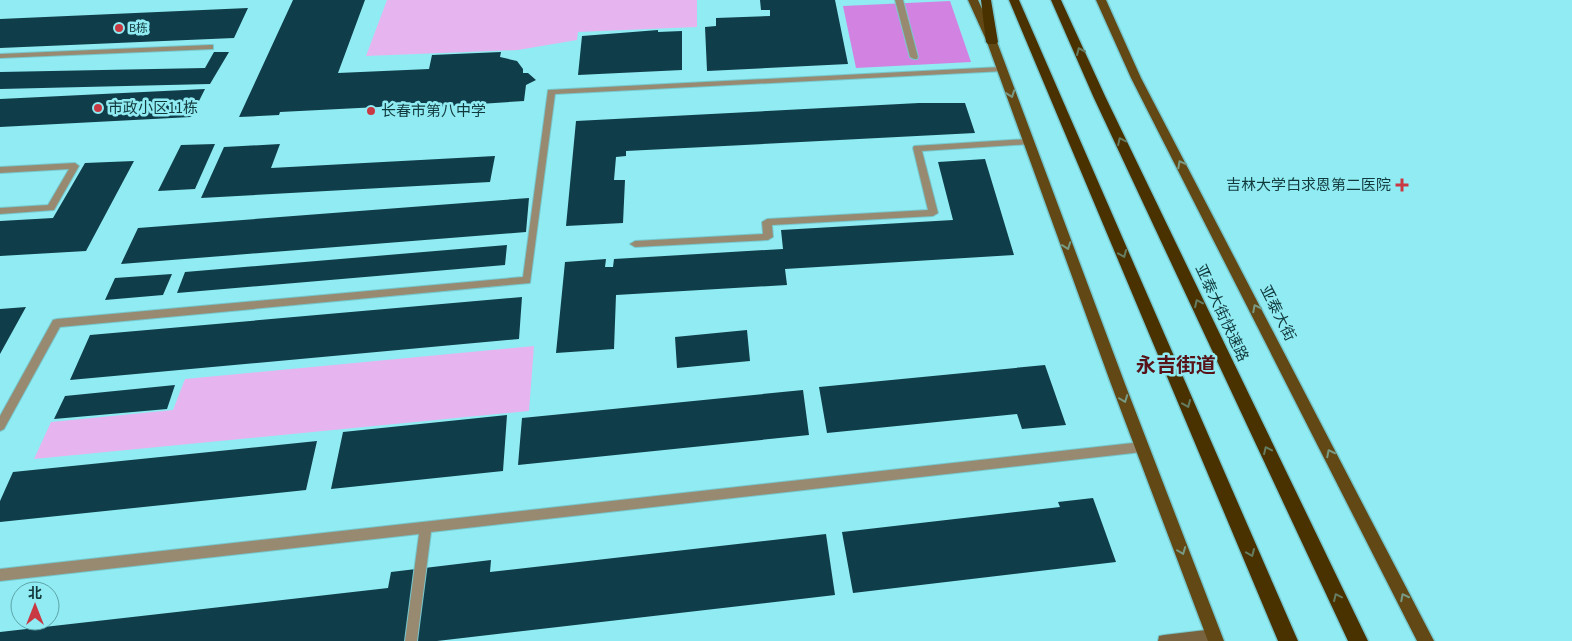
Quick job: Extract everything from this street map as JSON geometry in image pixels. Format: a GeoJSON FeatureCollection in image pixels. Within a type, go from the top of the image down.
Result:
{"type":"FeatureCollection","features":[{"type":"Feature","properties":{"kind":"highway"},"geometry":{"type":"LineString","coordinates":[[986,0],[992,42]]}},
{"type":"Feature","properties":{"kind":"highway"},"geometry":{"type":"LineString","coordinates":[[1014,0],[1288,641]]}},
{"type":"Feature","properties":{"kind":"highway","name":"亚泰大街快速路"},"geometry":{"type":"LineString","coordinates":[[1056,0],[1358,641]]}},
{"type":"Feature","properties":{"kind":"main road"},"geometry":{"type":"LineString","coordinates":[[973,0],[992,42],[1215,638]]}},
{"type":"Feature","properties":{"kind":"main road","name":"亚泰大街"},"geometry":{"type":"LineString","coordinates":[[1100,0],[1136,78],[1426,641]]}},
{"type":"Feature","properties":{"kind":"street"},"geometry":{"type":"LineString","coordinates":[[1164,641],[1215,638]]}},
{"type":"Feature","properties":{"kind":"lane"},"geometry":{"type":"LineString","coordinates":[[899,0],[914,57]]}},
{"type":"Feature","properties":{"kind":"lane"},"geometry":{"type":"LineString","coordinates":[[0,56],[210,47]]}},
{"type":"Feature","properties":{"kind":"lane"},"geometry":{"type":"LineString","coordinates":[[0,426],[57,322],[527,280],[551,92],[1001,69]]}},
{"type":"Feature","properties":{"kind":"lane"},"geometry":{"type":"LineString","coordinates":[[635,244],[768,237],[767,222],[933,213],[917,148],[1028,142]]}},
{"type":"Feature","properties":{"kind":"lane"},"geometry":{"type":"LineString","coordinates":[[0,170],[75,166],[51,208],[0,211]]}},
{"type":"Feature","properties":{"kind":"lane"},"geometry":{"type":"LineString","coordinates":[[0,575],[1142,447]]}},
{"type":"Feature","properties":{"kind":"lane"},"geometry":{"type":"LineString","coordinates":[[411,641],[426,527]]}},
{"type":"Feature","properties":{"kind":"shaded area"},"geometry":{"type":"Polygon","coordinates":[[[387,0],[697,0],[697,27],[578,32],[577,40],[518,50],[366,56],[387,0]]]}},
{"type":"Feature","properties":{"kind":"shaded area"},"geometry":{"type":"Polygon","coordinates":[[[950,1],[971,62],[856,68],[843,6],[950,1]]]}},
{"type":"Feature","properties":{"kind":"shaded area"},"geometry":{"type":"Polygon","coordinates":[[[534,346],[529,411],[34,459],[51,422],[173,410],[185,379],[534,346]]]}},
{"type":"Feature","properties":{"kind":"building"},"geometry":{"type":"Polygon","coordinates":[[[293,0],[365,0],[338,73],[429,69],[432,55],[501,52],[500,57],[517,61],[523,69],[523,73],[528,73],[536,80],[526,85],[524,101],[418,108],[418,105],[280,112],[279,115],[239,117],[293,0]]]}},
{"type":"Feature","properties":{"kind":"building"},"geometry":{"type":"Polygon","coordinates":[[[760,0],[835,0],[848,64],[707,71],[705,27],[716,26],[716,18],[770,16],[770,10],[761,10],[760,0]]]}},
{"type":"Feature","properties":{"kind":"building","name":"B栋"},"geometry":{"type":"Polygon","coordinates":[[[248,8],[234,38],[0,48],[0,19],[248,8]]]}},
{"type":"Feature","properties":{"kind":"building"},"geometry":{"type":"Polygon","coordinates":[[[658,30],[658,32],[682,31],[682,70],[578,75],[582,36],[658,30]]]}},
{"type":"Feature","properties":{"kind":"building"},"geometry":{"type":"Polygon","coordinates":[[[214,52],[229,52],[210,84],[0,89],[0,72],[205,68],[214,52]]]}},
{"type":"Feature","properties":{"kind":"building","name":"市政小区11栋"},"geometry":{"type":"Polygon","coordinates":[[[205,89],[191,117],[0,127],[0,99],[205,89]]]}},
{"type":"Feature","properties":{"kind":"building"},"geometry":{"type":"Polygon","coordinates":[[[919,103],[965,103],[975,133],[626,151],[626,156],[616,157],[614,180],[625,180],[623,223],[566,226],[576,121],[919,103]]]}},
{"type":"Feature","properties":{"kind":"building"},"geometry":{"type":"Polygon","coordinates":[[[215,144],[195,189],[158,191],[181,145],[215,144]]]}},
{"type":"Feature","properties":{"kind":"building"},"geometry":{"type":"Polygon","coordinates":[[[280,144],[271,168],[495,156],[490,182],[201,198],[224,147],[280,144]]]}},
{"type":"Feature","properties":{"kind":"building"},"geometry":{"type":"Polygon","coordinates":[[[985,159],[1014,255],[785,269],[787,285],[616,295],[614,349],[556,353],[565,262],[606,259],[605,267],[613,267],[614,259],[783,249],[781,230],[953,220],[938,162],[985,159]]]}},
{"type":"Feature","properties":{"kind":"building"},"geometry":{"type":"Polygon","coordinates":[[[134,161],[86,251],[0,256],[0,221],[53,218],[85,163],[134,161]]]}},
{"type":"Feature","properties":{"kind":"building"},"geometry":{"type":"Polygon","coordinates":[[[529,198],[526,232],[121,264],[138,228],[529,198]]]}},
{"type":"Feature","properties":{"kind":"building"},"geometry":{"type":"Polygon","coordinates":[[[507,245],[505,265],[177,293],[185,272],[507,245]]]}},
{"type":"Feature","properties":{"kind":"building"},"geometry":{"type":"Polygon","coordinates":[[[172,274],[163,295],[105,300],[115,278],[172,274]]]}},
{"type":"Feature","properties":{"kind":"building"},"geometry":{"type":"Polygon","coordinates":[[[522,297],[519,339],[70,380],[90,335],[522,297]]]}},
{"type":"Feature","properties":{"kind":"building"},"geometry":{"type":"Polygon","coordinates":[[[26,307],[0,354],[0,309],[26,307]]]}},
{"type":"Feature","properties":{"kind":"building"},"geometry":{"type":"Polygon","coordinates":[[[747,330],[750,361],[677,368],[675,337],[747,330]]]}},
{"type":"Feature","properties":{"kind":"building"},"geometry":{"type":"Polygon","coordinates":[[[1045,365],[1066,425],[1022,429],[1017,414],[827,433],[819,387],[1045,365]]]}},
{"type":"Feature","properties":{"kind":"building"},"geometry":{"type":"Polygon","coordinates":[[[175,385],[167,409],[54,419],[65,396],[175,385]]]}},
{"type":"Feature","properties":{"kind":"building"},"geometry":{"type":"Polygon","coordinates":[[[803,390],[809,435],[518,465],[522,418],[803,390]]]}},
{"type":"Feature","properties":{"kind":"building"},"geometry":{"type":"Polygon","coordinates":[[[507,415],[503,471],[331,489],[343,432],[507,415]]]}},
{"type":"Feature","properties":{"kind":"building"},"geometry":{"type":"Polygon","coordinates":[[[317,441],[306,490],[0,522],[0,501],[13,472],[317,441]]]}},
{"type":"Feature","properties":{"kind":"building"},"geometry":{"type":"Polygon","coordinates":[[[1093,498],[1116,562],[853,593],[842,532],[1060,507],[1058,502],[1093,498]]]}},
{"type":"Feature","properties":{"kind":"building"},"geometry":{"type":"Polygon","coordinates":[[[826,534],[835,595],[437,641],[0,641],[0,632],[60,631],[60,625],[388,588],[391,572],[491,560],[490,572],[826,534]]]}},
{"type":"Feature","properties":{"kind":"place","name":"B栋"},"geometry":{"type":"Point","coordinates":[119,28]}},
{"type":"Feature","properties":{"kind":"place","name":"市政小区11栋"},"geometry":{"type":"Point","coordinates":[98,108]}},
{"type":"Feature","properties":{"kind":"place","name":"长春市第八中学"},"geometry":{"type":"Point","coordinates":[371,111]}},
{"type":"Feature","properties":{"kind":"place","name":"吉林大学白求恩第二医院"},"geometry":{"type":"Point","coordinates":[1402,185]}},
{"type":"Feature","properties":{"kind":"district","name":"永吉街道"},"geometry":{"type":"Point","coordinates":[1176,365]}}]}
